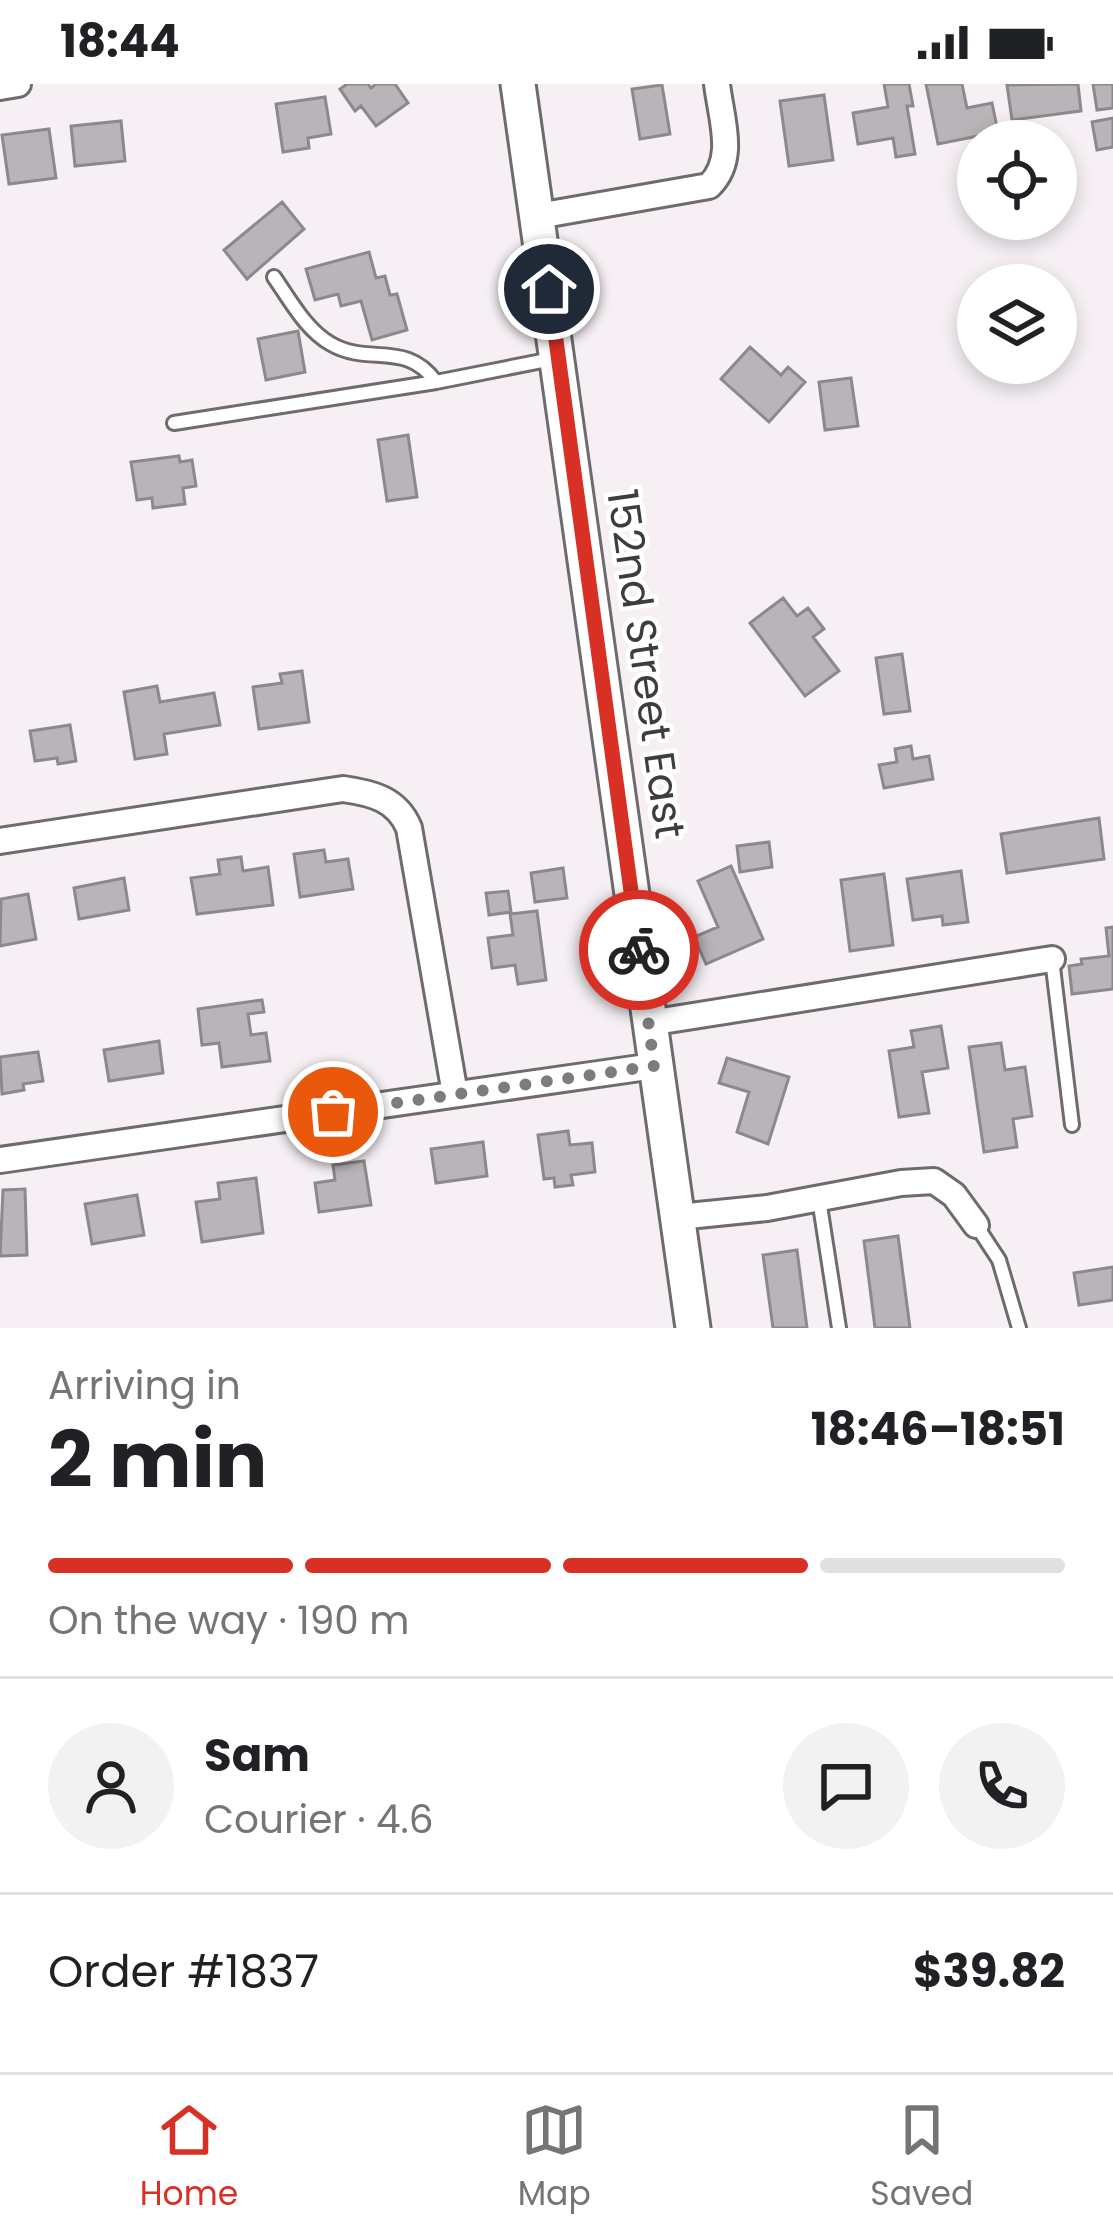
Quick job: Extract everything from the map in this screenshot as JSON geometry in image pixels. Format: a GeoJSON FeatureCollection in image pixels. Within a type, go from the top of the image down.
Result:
{"type":"FeatureCollection","features":[{"type":"Feature","properties":{"kind":"main road","name":"152nd Street East"},"geometry":{"type":"LineString","coordinates":[[518,84],[693,1328]]}},
{"type":"Feature","properties":{"kind":"street"},"geometry":{"type":"LineString","coordinates":[[0,87],[18,84]]}},
{"type":"Feature","properties":{"kind":"street"},"geometry":{"type":"LineString","coordinates":[[538,216],[709,186],[724,169],[726,142],[717,84]]}},
{"type":"Feature","properties":{"kind":"street"},"geometry":{"type":"LineString","coordinates":[[0,842],[343,789],[394,806],[409,828],[455,1094]]}},
{"type":"Feature","properties":{"kind":"street"},"geometry":{"type":"LineString","coordinates":[[649,1023],[1052,959]]}},
{"type":"Feature","properties":{"kind":"street"},"geometry":{"type":"LineString","coordinates":[[0,1160],[654,1066]]}},
{"type":"Feature","properties":{"kind":"street"},"geometry":{"type":"LineString","coordinates":[[678,1217],[934,1181],[954,1195],[976,1225]]}},
{"type":"Feature","properties":{"kind":"lane"},"geometry":{"type":"LineString","coordinates":[[274,277],[326,341],[359,353],[409,358],[424,365],[436,382]]}},
{"type":"Feature","properties":{"kind":"lane"},"geometry":{"type":"LineString","coordinates":[[174,423],[559,358]]}},
{"type":"Feature","properties":{"kind":"lane"},"geometry":{"type":"LineString","coordinates":[[1052,959],[1072,1125]]}},
{"type":"Feature","properties":{"kind":"lane"},"geometry":{"type":"LineString","coordinates":[[819,1199],[839,1328]]}},
{"type":"Feature","properties":{"kind":"lane"},"geometry":{"type":"LineString","coordinates":[[976,1225],[999,1260],[1019,1328]]}},
{"type":"Feature","properties":{"kind":"building"},"geometry":{"type":"Polygon","coordinates":[[[347,84],[371,88],[395,84],[408,103],[376,126],[361,106],[355,111],[340,89],[347,84]]]}},
{"type":"Feature","properties":{"kind":"building"},"geometry":{"type":"Polygon","coordinates":[[[884,84],[909,84],[913,106],[907,106],[915,154],[896,157],[893,138],[858,144],[853,113],[888,107],[884,84]]]}},
{"type":"Feature","properties":{"kind":"building"},"geometry":{"type":"Polygon","coordinates":[[[926,84],[962,84],[967,108],[992,103],[996,120],[957,120],[957,140],[938,144],[926,84]]]}},
{"type":"Feature","properties":{"kind":"building"},"geometry":{"type":"Polygon","coordinates":[[[1078,84],[1081,111],[1012,120],[1007,85],[1078,84]]]}},
{"type":"Feature","properties":{"kind":"building"},"geometry":{"type":"Polygon","coordinates":[[[1093,84],[1113,84],[1113,108],[1097,110],[1093,84]]]}},
{"type":"Feature","properties":{"kind":"building"},"geometry":{"type":"Polygon","coordinates":[[[662,85],[670,134],[640,139],[632,89],[662,85]]]}},
{"type":"Feature","properties":{"kind":"building"},"geometry":{"type":"Polygon","coordinates":[[[824,95],[833,160],[789,166],[780,101],[824,95]]]}},
{"type":"Feature","properties":{"kind":"building"},"geometry":{"type":"Polygon","coordinates":[[[325,97],[331,134],[308,138],[309,148],[283,152],[276,104],[325,97]]]}},
{"type":"Feature","properties":{"kind":"building"},"geometry":{"type":"Polygon","coordinates":[[[1113,118],[1113,147],[1097,150],[1092,122],[1113,118]]]}},
{"type":"Feature","properties":{"kind":"building"},"geometry":{"type":"Polygon","coordinates":[[[121,121],[125,161],[75,166],[71,126],[121,121]]]}},
{"type":"Feature","properties":{"kind":"building"},"geometry":{"type":"Polygon","coordinates":[[[49,129],[56,178],[9,184],[2,135],[49,129]]]}},
{"type":"Feature","properties":{"kind":"building"},"geometry":{"type":"Polygon","coordinates":[[[282,202],[304,229],[247,279],[224,250],[282,202]]]}},
{"type":"Feature","properties":{"kind":"building"},"geometry":{"type":"Polygon","coordinates":[[[369,252],[376,278],[385,276],[390,295],[397,294],[407,330],[372,340],[361,301],[341,306],[338,294],[315,300],[306,269],[369,252]]]}},
{"type":"Feature","properties":{"kind":"building"},"geometry":{"type":"Polygon","coordinates":[[[298,331],[305,372],[266,380],[258,339],[298,331]]]}},
{"type":"Feature","properties":{"kind":"building"},"geometry":{"type":"Polygon","coordinates":[[[750,347],[781,375],[788,367],[805,382],[769,422],[721,379],[750,347]]]}},
{"type":"Feature","properties":{"kind":"building"},"geometry":{"type":"Polygon","coordinates":[[[851,378],[858,426],[825,430],[819,382],[851,378]]]}},
{"type":"Feature","properties":{"kind":"building"},"geometry":{"type":"Polygon","coordinates":[[[408,435],[417,497],[387,501],[378,440],[408,435]]]}},
{"type":"Feature","properties":{"kind":"building"},"geometry":{"type":"Polygon","coordinates":[[[179,456],[180,462],[192,460],[196,486],[183,488],[185,504],[153,508],[152,498],[137,500],[131,462],[179,456]]]}},
{"type":"Feature","properties":{"kind":"building"},"geometry":{"type":"Polygon","coordinates":[[[783,598],[797,616],[808,608],[824,629],[813,637],[839,671],[805,696],[750,623],[783,598]]]}},
{"type":"Feature","properties":{"kind":"building"},"geometry":{"type":"Polygon","coordinates":[[[902,654],[910,711],[884,714],[876,658],[902,654]]]}},
{"type":"Feature","properties":{"kind":"building"},"geometry":{"type":"Polygon","coordinates":[[[302,671],[309,722],[259,729],[253,687],[282,683],[280,674],[302,671]]]}},
{"type":"Feature","properties":{"kind":"building"},"geometry":{"type":"Polygon","coordinates":[[[157,686],[160,702],[214,693],[220,725],[164,734],[167,754],[135,759],[124,692],[157,686]]]}},
{"type":"Feature","properties":{"kind":"building"},"geometry":{"type":"Polygon","coordinates":[[[70,725],[76,761],[35,761],[30,731],[70,725]]]}},
{"type":"Feature","properties":{"kind":"building"},"geometry":{"type":"Polygon","coordinates":[[[911,746],[913,759],[929,756],[933,779],[884,788],[879,765],[897,762],[895,749],[911,746]]]}},
{"type":"Feature","properties":{"kind":"building"},"geometry":{"type":"Polygon","coordinates":[[[1099,818],[1104,859],[1007,873],[1001,834],[1099,818]]]}},
{"type":"Feature","properties":{"kind":"building"},"geometry":{"type":"Polygon","coordinates":[[[769,842],[772,867],[740,872],[737,846],[769,842]]]}},
{"type":"Feature","properties":{"kind":"building"},"geometry":{"type":"Polygon","coordinates":[[[324,850],[326,862],[348,859],[353,889],[300,897],[294,854],[324,850]]]}},
{"type":"Feature","properties":{"kind":"building"},"geometry":{"type":"Polygon","coordinates":[[[241,857],[243,871],[268,867],[273,905],[197,914],[191,878],[220,874],[218,860],[241,857]]]}},
{"type":"Feature","properties":{"kind":"building"},"geometry":{"type":"Polygon","coordinates":[[[731,866],[763,939],[706,964],[694,937],[718,927],[698,881],[731,866]]]}},
{"type":"Feature","properties":{"kind":"building"},"geometry":{"type":"Polygon","coordinates":[[[563,868],[567,898],[535,902],[531,873],[563,868]]]}},
{"type":"Feature","properties":{"kind":"building"},"geometry":{"type":"Polygon","coordinates":[[[961,871],[968,922],[943,925],[942,916],[913,920],[907,879],[961,871]]]}},
{"type":"Feature","properties":{"kind":"building"},"geometry":{"type":"Polygon","coordinates":[[[884,874],[893,945],[850,951],[841,880],[884,874]]]}},
{"type":"Feature","properties":{"kind":"building"},"geometry":{"type":"Polygon","coordinates":[[[124,878],[129,910],[79,919],[74,888],[124,878]]]}},
{"type":"Feature","properties":{"kind":"building"},"geometry":{"type":"Polygon","coordinates":[[[508,891],[511,912],[489,915],[486,893],[508,891]]]}},
{"type":"Feature","properties":{"kind":"building"},"geometry":{"type":"Polygon","coordinates":[[[28,894],[36,939],[0,946],[1,899],[28,894]]]}},
{"type":"Feature","properties":{"kind":"building"},"geometry":{"type":"Polygon","coordinates":[[[537,911],[546,980],[518,984],[515,965],[492,968],[488,938],[513,935],[510,914],[537,911]]]}},
{"type":"Feature","properties":{"kind":"building"},"geometry":{"type":"Polygon","coordinates":[[[1113,927],[1113,989],[1072,994],[1069,966],[1082,964],[1081,959],[1109,956],[1106,928],[1113,927]]]}},
{"type":"Feature","properties":{"kind":"building"},"geometry":{"type":"Polygon","coordinates":[[[262,1000],[264,1012],[248,1014],[251,1035],[266,1033],[270,1061],[222,1067],[219,1043],[202,1045],[198,1009],[262,1000]]]}},
{"type":"Feature","properties":{"kind":"building"},"geometry":{"type":"Polygon","coordinates":[[[941,1026],[948,1068],[922,1072],[929,1113],[899,1117],[889,1051],[914,1047],[911,1031],[941,1026]]]}},
{"type":"Feature","properties":{"kind":"building"},"geometry":{"type":"Polygon","coordinates":[[[159,1041],[163,1073],[109,1081],[104,1050],[159,1041]]]}},
{"type":"Feature","properties":{"kind":"building"},"geometry":{"type":"Polygon","coordinates":[[[1001,1043],[1005,1070],[1025,1067],[1032,1116],[1013,1119],[1017,1147],[984,1152],[969,1047],[1001,1043]]]}},
{"type":"Feature","properties":{"kind":"building"},"geometry":{"type":"Polygon","coordinates":[[[38,1052],[43,1081],[2,1094],[0,1057],[38,1052]]]}},
{"type":"Feature","properties":{"kind":"building"},"geometry":{"type":"Polygon","coordinates":[[[727,1058],[789,1077],[768,1144],[737,1132],[749,1092],[719,1083],[727,1058]]]}},
{"type":"Feature","properties":{"kind":"building"},"geometry":{"type":"Polygon","coordinates":[[[568,1131],[570,1145],[592,1143],[595,1172],[571,1175],[573,1185],[555,1187],[554,1178],[544,1179],[538,1135],[568,1131]]]}},
{"type":"Feature","properties":{"kind":"building"},"geometry":{"type":"Polygon","coordinates":[[[483,1142],[487,1176],[436,1183],[431,1149],[483,1142]]]}},
{"type":"Feature","properties":{"kind":"building"},"geometry":{"type":"Polygon","coordinates":[[[364,1161],[371,1205],[319,1212],[315,1183],[335,1180],[333,1165],[364,1161]]]}},
{"type":"Feature","properties":{"kind":"building"},"geometry":{"type":"Polygon","coordinates":[[[256,1178],[263,1233],[202,1242],[196,1202],[220,1199],[218,1183],[256,1178]]]}},
{"type":"Feature","properties":{"kind":"building"},"geometry":{"type":"Polygon","coordinates":[[[25,1189],[27,1255],[0,1256],[3,1190],[25,1189]]]}},
{"type":"Feature","properties":{"kind":"building"},"geometry":{"type":"Polygon","coordinates":[[[137,1195],[144,1235],[92,1244],[85,1204],[137,1195]]]}},
{"type":"Feature","properties":{"kind":"building"},"geometry":{"type":"Polygon","coordinates":[[[898,1236],[910,1328],[875,1328],[864,1241],[898,1236]]]}},
{"type":"Feature","properties":{"kind":"building"},"geometry":{"type":"Polygon","coordinates":[[[797,1250],[807,1328],[773,1328],[763,1255],[797,1250]]]}},
{"type":"Feature","properties":{"kind":"building"},"geometry":{"type":"Polygon","coordinates":[[[1113,1267],[1113,1300],[1079,1305],[1074,1273],[1113,1267]]]}},
{"type":"Feature","properties":{"kind":"way so far"},"geometry":{"type":"LineString","coordinates":[[333,1112],[654,1066],[639,950]]}},
{"type":"Feature","properties":{"kind":"route"},"geometry":{"type":"LineString","coordinates":[[549,289],[639,950]]}}]}
